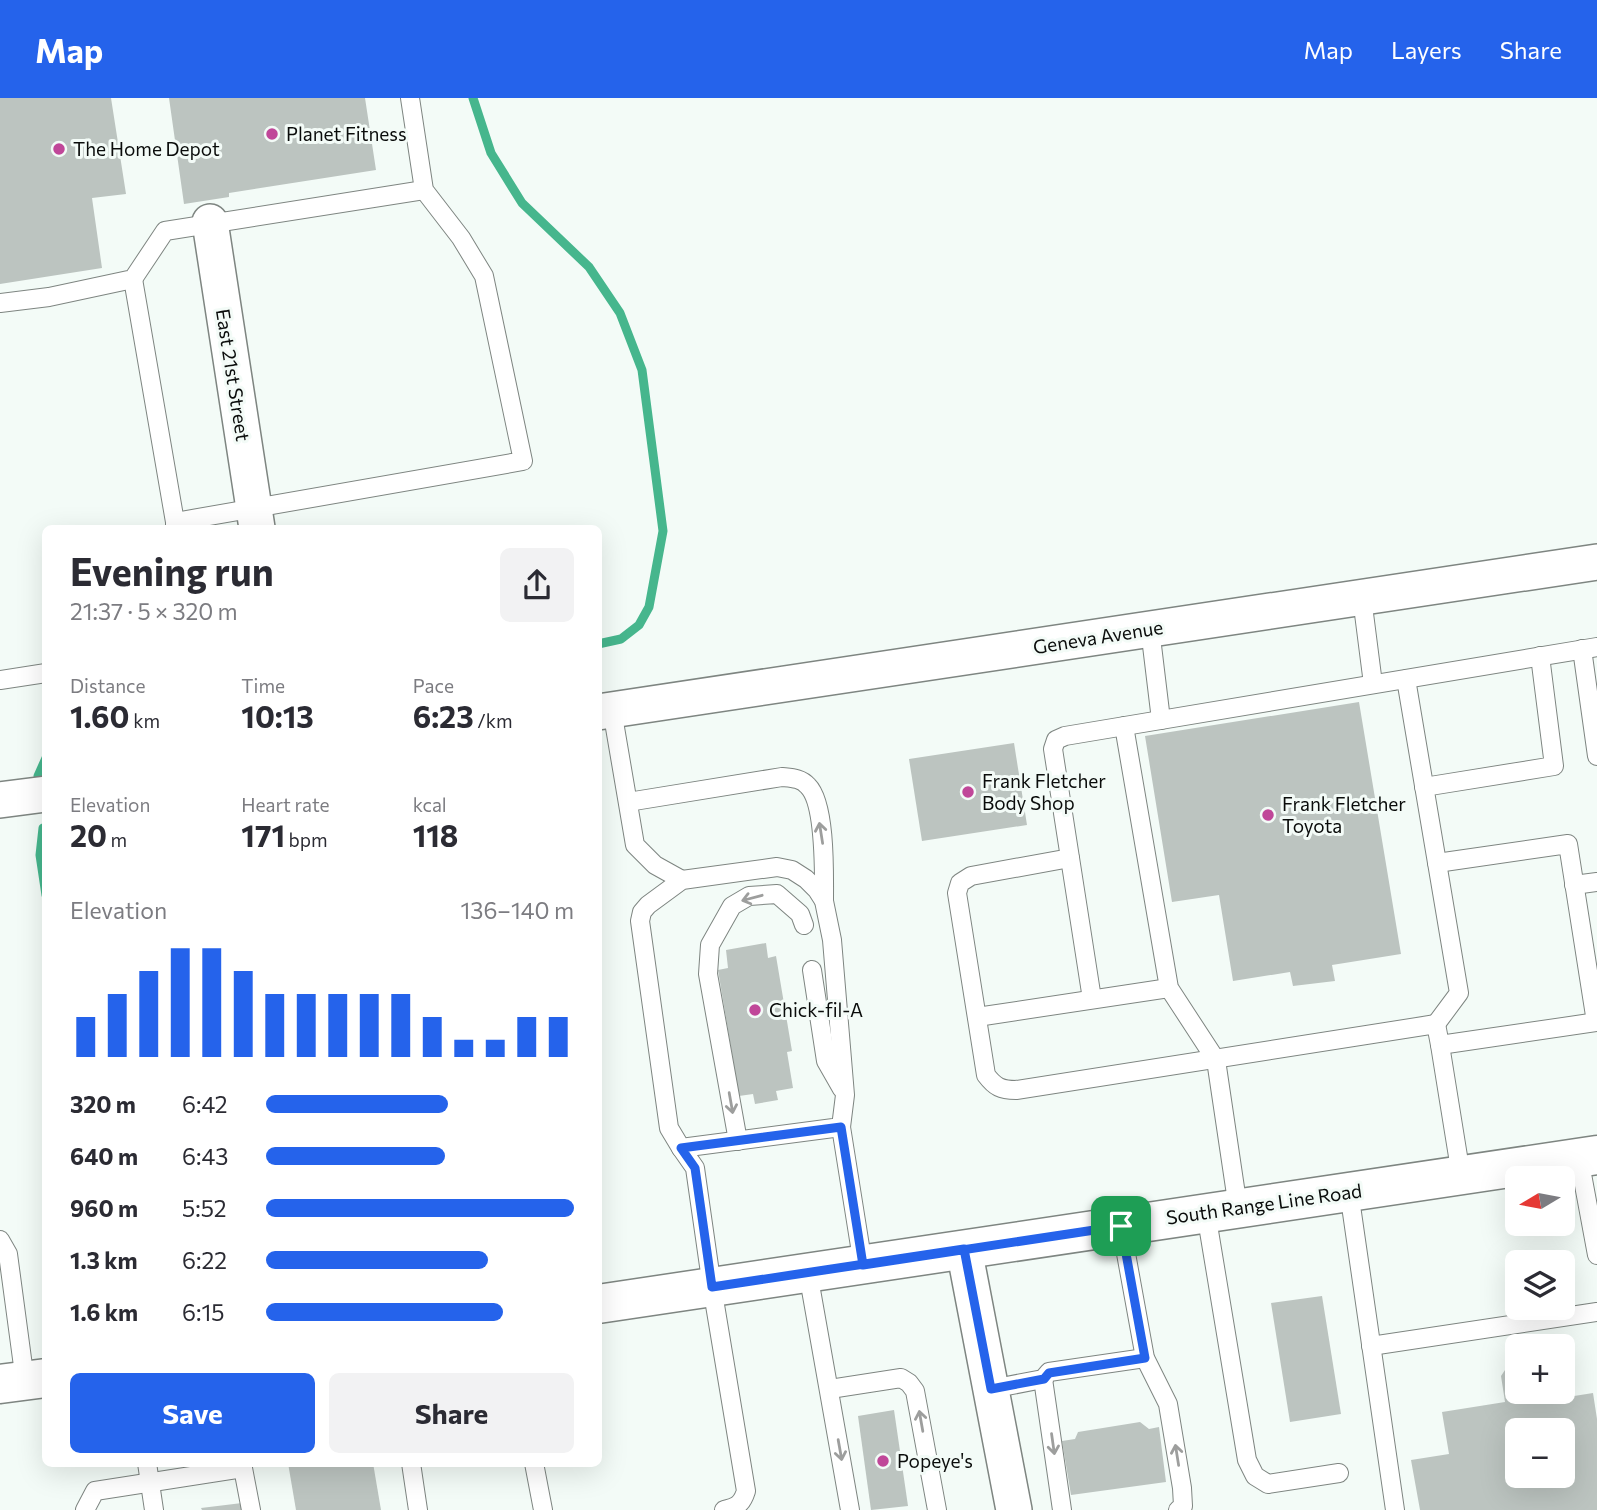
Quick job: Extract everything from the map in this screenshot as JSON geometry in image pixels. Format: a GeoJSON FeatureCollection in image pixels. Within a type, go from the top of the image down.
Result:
{"type":"FeatureCollection","features":[{"type":"Feature","properties":{"kind":"main road","name":"South Range Line Road"},"geometry":{"type":"LineString","coordinates":[[602,1303],[1588,1156]]}},
{"type":"Feature","properties":{"kind":"street","name":"East 21st Street"},"geometry":{"type":"LineString","coordinates":[[209,222],[256,519]]}},
{"type":"Feature","properties":{"kind":"street","name":"Geneva Avenue"},"geometry":{"type":"LineString","coordinates":[[605,711],[1597,562]]}},
{"type":"Feature","properties":{"kind":"street"},"geometry":{"type":"LineString","coordinates":[[0,800],[42,794]]}},
{"type":"Feature","properties":{"kind":"street"},"geometry":{"type":"LineString","coordinates":[[964,1249],[1014,1510]]}},
{"type":"Feature","properties":{"kind":"lane"},"geometry":{"type":"LineString","coordinates":[[410,98],[424,190],[461,238],[484,276],[523,461],[256,519],[175,525],[133,279],[165,230],[424,190]]}},
{"type":"Feature","properties":{"kind":"lane"},"geometry":{"type":"LineString","coordinates":[[0,303],[49,298],[133,279]]}},
{"type":"Feature","properties":{"kind":"lane"},"geometry":{"type":"LineString","coordinates":[[1362,598],[1373,684]]}},
{"type":"Feature","properties":{"kind":"lane"},"geometry":{"type":"LineString","coordinates":[[1150,629],[1161,720]]}},
{"type":"Feature","properties":{"kind":"lane"},"geometry":{"type":"LineString","coordinates":[[1092,999],[1053,749],[1056,740],[1065,736],[1590,648],[1597,756]]}},
{"type":"Feature","properties":{"kind":"lane"},"geometry":{"type":"LineString","coordinates":[[1424,787],[1554,766],[1540,656]]}},
{"type":"Feature","properties":{"kind":"lane"},"geometry":{"type":"LineString","coordinates":[[0,680],[42,674]]}},
{"type":"Feature","properties":{"kind":"lane"},"geometry":{"type":"LineString","coordinates":[[1070,858],[971,876],[960,883],[957,893],[986,1075],[1002,1090],[1216,1060],[1436,1024],[1459,993],[1406,679]]}},
{"type":"Feature","properties":{"kind":"lane"},"geometry":{"type":"LineString","coordinates":[[605,711],[628,802],[635,845],[655,865],[682,880]]}},
{"type":"Feature","properties":{"kind":"lane"},"geometry":{"type":"LineString","coordinates":[[1124,726],[1169,988],[1216,1060],[1222,1211],[1247,1460],[1255,1476],[1268,1484],[1339,1473]]}},
{"type":"Feature","properties":{"kind":"lane"},"geometry":{"type":"LineString","coordinates":[[628,802],[782,777],[797,778],[807,784],[816,796],[825,856],[824,901],[832,940],[845,1095],[841,1127],[863,1265]]}},
{"type":"Feature","properties":{"kind":"lane"},"geometry":{"type":"LineString","coordinates":[[1437,863],[1568,844],[1597,1022],[1440,1045]]}},
{"type":"Feature","properties":{"kind":"lane"},"geometry":{"type":"LineString","coordinates":[[724,1510],[747,1506],[746,1491],[695,1168],[669,1128],[640,921],[642,912],[648,905],[682,880],[777,867],[792,870],[806,879],[824,901]]}},
{"type":"Feature","properties":{"kind":"lane"},"geometry":{"type":"LineString","coordinates":[[1574,885],[1597,882]]}},
{"type":"Feature","properties":{"kind":"lane"},"geometry":{"type":"LineString","coordinates":[[738,1141],[708,974],[709,945],[732,906],[748,896],[776,894],[800,914],[804,925]]}},
{"type":"Feature","properties":{"kind":"lane"},"geometry":{"type":"LineString","coordinates":[[812,970],[826,1061],[845,1095]]}},
{"type":"Feature","properties":{"kind":"lane"},"geometry":{"type":"LineString","coordinates":[[977,1017],[1169,988]]}},
{"type":"Feature","properties":{"kind":"lane"},"geometry":{"type":"LineString","coordinates":[[1436,1024],[1461,1175]]}},
{"type":"Feature","properties":{"kind":"lane"},"geometry":{"type":"LineString","coordinates":[[681,1148],[841,1127]]}},
{"type":"Feature","properties":{"kind":"lane"},"geometry":{"type":"LineString","coordinates":[[1588,1156],[1597,1255]]}},
{"type":"Feature","properties":{"kind":"lane"},"geometry":{"type":"LineString","coordinates":[[1349,1192],[1395,1510]]}},
{"type":"Feature","properties":{"kind":"lane"},"geometry":{"type":"LineString","coordinates":[[1121,1226],[1145,1358],[1168,1404],[1182,1488],[1180,1508]]}},
{"type":"Feature","properties":{"kind":"lane"},"geometry":{"type":"LineString","coordinates":[[0,1240],[8,1254],[23,1381]]}},
{"type":"Feature","properties":{"kind":"lane"},"geometry":{"type":"LineString","coordinates":[[808,1273],[850,1510]]}},
{"type":"Feature","properties":{"kind":"lane"},"geometry":{"type":"LineString","coordinates":[[1371,1346],[1597,1312]]}},
{"type":"Feature","properties":{"kind":"lane"},"geometry":{"type":"LineString","coordinates":[[991,1389],[1044,1379],[1049,1373],[1145,1358]]}},
{"type":"Feature","properties":{"kind":"lane"},"geometry":{"type":"LineString","coordinates":[[830,1389],[901,1378],[909,1382],[915,1391],[937,1510]]}},
{"type":"Feature","properties":{"kind":"lane"},"geometry":{"type":"LineString","coordinates":[[1044,1379],[1062,1510]]}},
{"type":"Feature","properties":{"kind":"lane"},"geometry":{"type":"LineString","coordinates":[[147,1467],[154,1510]]}},
{"type":"Feature","properties":{"kind":"lane"},"geometry":{"type":"LineString","coordinates":[[85,1510],[95,1491],[231,1467]]}},
{"type":"Feature","properties":{"kind":"lane"},"geometry":{"type":"LineString","coordinates":[[243,1467],[251,1510]]}},
{"type":"Feature","properties":{"kind":"lane"},"geometry":{"type":"LineString","coordinates":[[412,1467],[418,1510]]}},
{"type":"Feature","properties":{"kind":"lane"},"geometry":{"type":"LineString","coordinates":[[535,1467],[543,1510]]}},
{"type":"Feature","properties":{"kind":"building","name":"The Home Depot"},"geometry":{"type":"Polygon","coordinates":[[[0,98],[111,98],[126,194],[92,198],[102,268],[0,284],[0,98]]]}},
{"type":"Feature","properties":{"kind":"building","name":"Planet Fitness"},"geometry":{"type":"Polygon","coordinates":[[[169,98],[365,98],[376,170],[229,193],[229,197],[184,204],[169,98]]]}},
{"type":"Feature","properties":{"kind":"building","name":"Frank Fletcher Toyota"},"geometry":{"type":"Polygon","coordinates":[[[1359,702],[1401,954],[1332,965],[1335,981],[1293,986],[1290,972],[1233,981],[1219,895],[1172,902],[1145,736],[1359,702]]]}},
{"type":"Feature","properties":{"kind":"building","name":"Frank Fletcher Body Shop"},"geometry":{"type":"Polygon","coordinates":[[[1014,743],[1027,825],[922,841],[909,759],[1014,743]]]}},
{"type":"Feature","properties":{"kind":"building","name":"Chick-fil-A"},"geometry":{"type":"Polygon","coordinates":[[[766,943],[768,958],[776,956],[792,1051],[787,1052],[793,1088],[776,1091],[778,1100],[755,1104],[753,1094],[739,1096],[718,970],[728,968],[726,950],[766,943]]]}},
{"type":"Feature","properties":{"kind":"building"},"geometry":{"type":"Polygon","coordinates":[[[1322,1296],[1341,1414],[1290,1422],[1271,1303],[1322,1296]]]}},
{"type":"Feature","properties":{"kind":"building"},"geometry":{"type":"Polygon","coordinates":[[[1505,1370],[1505,1402],[1501,1376],[1505,1370]]]}},
{"type":"Feature","properties":{"kind":"building"},"geometry":{"type":"Polygon","coordinates":[[[1593,1393],[1597,1419],[1597,1510],[1420,1510],[1411,1460],[1449,1454],[1442,1412],[1505,1402],[1575,1404],[1575,1396],[1593,1393]]]}},
{"type":"Feature","properties":{"kind":"building","name":"Popeye's"},"geometry":{"type":"Polygon","coordinates":[[[894,1410],[908,1506],[871,1510],[858,1416],[894,1410]]]}},
{"type":"Feature","properties":{"kind":"building"},"geometry":{"type":"Polygon","coordinates":[[[1140,1422],[1149,1429],[1159,1427],[1166,1482],[1071,1495],[1062,1441],[1075,1439],[1078,1432],[1140,1422]]]}},
{"type":"Feature","properties":{"kind":"building"},"geometry":{"type":"Polygon","coordinates":[[[289,1467],[374,1467],[381,1510],[296,1510],[289,1467]]]}},
{"type":"Feature","properties":{"kind":"building"},"geometry":{"type":"Polygon","coordinates":[[[242,1503],[243,1510],[201,1508],[242,1503]]]}},
{"type":"Feature","properties":{"kind":"waterway"},"geometry":{"type":"LineString","coordinates":[[473,98],[491,153],[522,203],[589,267],[620,313],[642,370],[663,531],[649,607],[639,625],[621,639],[602,643]]}},
{"type":"Feature","properties":{"kind":"waterway"},"geometry":{"type":"LineString","coordinates":[[38,776],[42,767]]}},
{"type":"Feature","properties":{"kind":"waterway"},"geometry":{"type":"LineString","coordinates":[[42,837],[42,868]]}},
{"type":"Feature","properties":{"kind":"place","name":"Planet Fitness"},"geometry":{"type":"Point","coordinates":[272,134]}},
{"type":"Feature","properties":{"kind":"place","name":"The Home Depot"},"geometry":{"type":"Point","coordinates":[59,149]}},
{"type":"Feature","properties":{"kind":"place","name":"Frank Fletcher Body Shop"},"geometry":{"type":"Point","coordinates":[968,792]}},
{"type":"Feature","properties":{"kind":"place","name":"Frank Fletcher Toyota"},"geometry":{"type":"Point","coordinates":[1268,815]}},
{"type":"Feature","properties":{"kind":"place","name":"Chick-fil-A"},"geometry":{"type":"Point","coordinates":[755,1010]}},
{"type":"Feature","properties":{"kind":"place","name":"Popeye's"},"geometry":{"type":"Point","coordinates":[883,1461]}},
{"type":"Feature","properties":{"kind":"route"},"geometry":{"type":"LineString","coordinates":[[1121,1226],[964,1249],[863,1265],[841,1127],[681,1148],[695,1168],[712,1287],[863,1265],[964,1249],[991,1389],[1044,1379],[1049,1373],[1145,1358],[1121,1226]]}}]}
